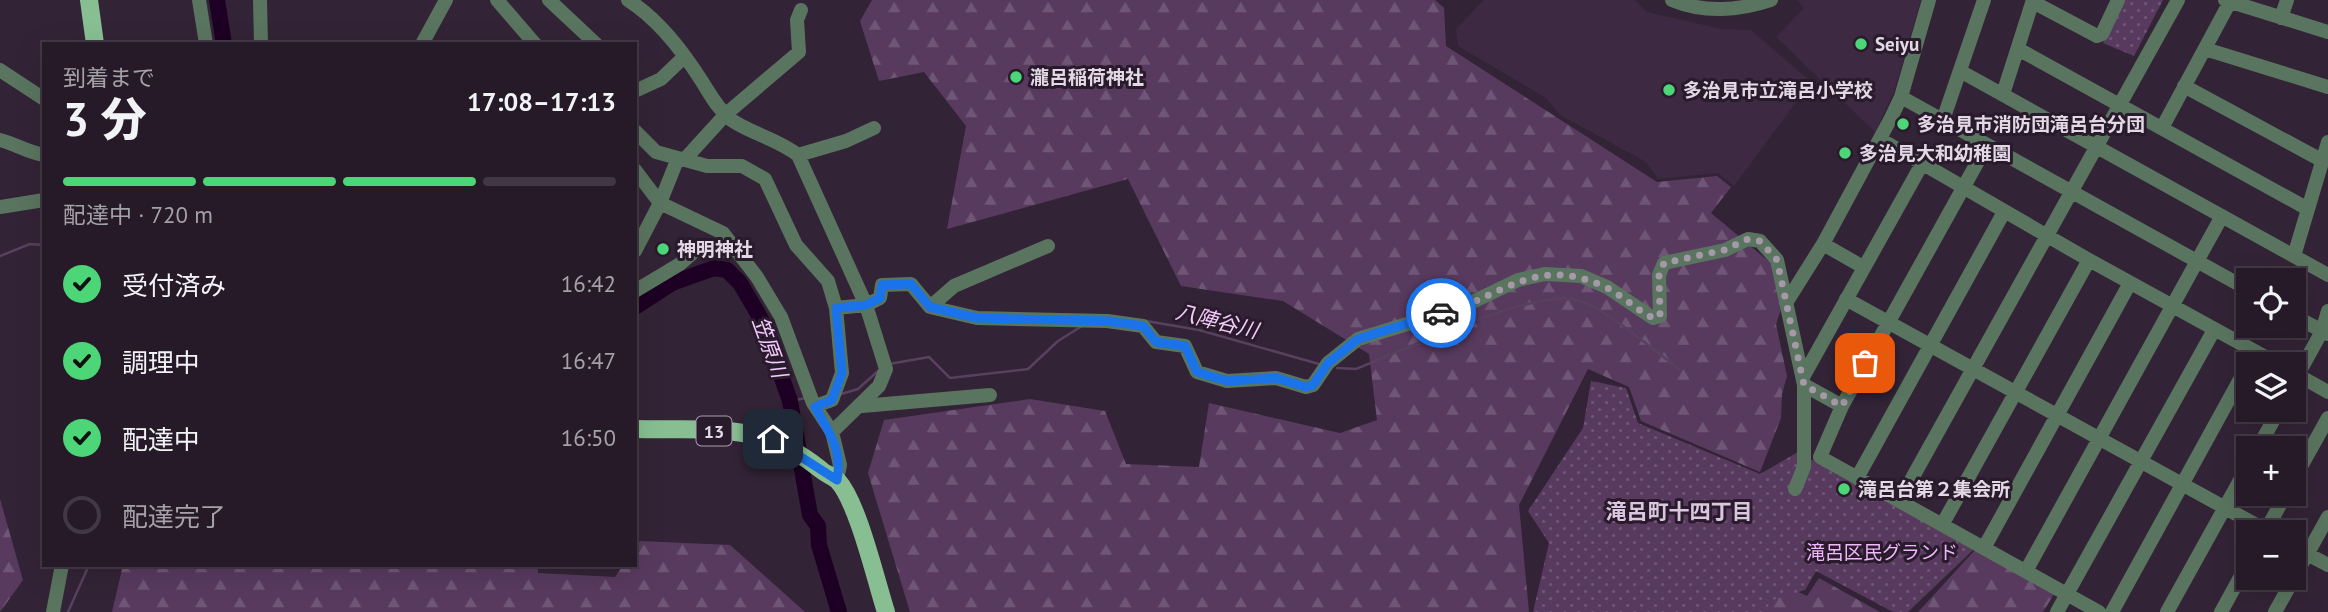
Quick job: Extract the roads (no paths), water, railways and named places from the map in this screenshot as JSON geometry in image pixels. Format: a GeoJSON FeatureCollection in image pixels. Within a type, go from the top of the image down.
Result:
{"type":"FeatureCollection","features":[{"type":"Feature","properties":{"kind":"main road"},"geometry":{"type":"LineString","coordinates":[[89,0],[95,42]]}},
{"type":"Feature","properties":{"kind":"main road","name":"13"},"geometry":{"type":"LineString","coordinates":[[637,429],[731,430],[756,434],[790,447],[830,476],[849,499],[886,612]]}},
{"type":"Feature","properties":{"kind":"street"},"geometry":{"type":"LineString","coordinates":[[200,0],[206,42]]}},
{"type":"Feature","properties":{"kind":"street"},"geometry":{"type":"LineString","coordinates":[[260,0],[261,42]]}},
{"type":"Feature","properties":{"kind":"street"},"geometry":{"type":"LineString","coordinates":[[423,42],[446,0]]}},
{"type":"Feature","properties":{"kind":"street"},"geometry":{"type":"LineString","coordinates":[[496,0],[533,42]]}},
{"type":"Feature","properties":{"kind":"street"},"geometry":{"type":"LineString","coordinates":[[549,0],[594,42]]}},
{"type":"Feature","properties":{"kind":"street"},"geometry":{"type":"LineString","coordinates":[[628,0],[643,10],[670,37],[731,120],[781,141],[798,155],[866,305],[885,364],[879,386],[862,406],[832,432]]}},
{"type":"Feature","properties":{"kind":"street"},"geometry":{"type":"LineString","coordinates":[[1672,0],[1684,5],[1729,9],[1771,0]]}},
{"type":"Feature","properties":{"kind":"street"},"geometry":{"type":"LineString","coordinates":[[1786,303],[1823,244],[1901,97],[1929,0]]}},
{"type":"Feature","properties":{"kind":"street"},"geometry":{"type":"LineString","coordinates":[[1943,120],[1984,0]]}},
{"type":"Feature","properties":{"kind":"street"},"geometry":{"type":"LineString","coordinates":[[2003,94],[2033,1],[2097,36],[2102,34],[2118,0]]}},
{"type":"Feature","properties":{"kind":"street"},"geometry":{"type":"LineString","coordinates":[[1900,500],[2178,0]]}},
{"type":"Feature","properties":{"kind":"street"},"geometry":{"type":"LineString","coordinates":[[2281,18],[2287,0]]}},
{"type":"Feature","properties":{"kind":"street"},"geometry":{"type":"LineString","coordinates":[[2162,128],[2229,1],[2328,32]]}},
{"type":"Feature","properties":{"kind":"street"},"geometry":{"type":"LineString","coordinates":[[637,247],[681,159],[726,114],[799,52],[797,20],[801,10]]}},
{"type":"Feature","properties":{"kind":"street"},"geometry":{"type":"LineString","coordinates":[[2018,48],[2308,209]]}},
{"type":"Feature","properties":{"kind":"street"},"geometry":{"type":"LineString","coordinates":[[2205,49],[2328,87]]}},
{"type":"Feature","properties":{"kind":"street"},"geometry":{"type":"LineString","coordinates":[[637,90],[661,79],[683,58]]}},
{"type":"Feature","properties":{"kind":"street"},"geometry":{"type":"LineString","coordinates":[[0,70],[42,98]]}},
{"type":"Feature","properties":{"kind":"street"},"geometry":{"type":"LineString","coordinates":[[1960,71],[2328,275]]}},
{"type":"Feature","properties":{"kind":"street"},"geometry":{"type":"LineString","coordinates":[[2184,86],[2323,161]]}},
{"type":"Feature","properties":{"kind":"street"},"geometry":{"type":"LineString","coordinates":[[1901,97],[2236,283]]}},
{"type":"Feature","properties":{"kind":"street"},"geometry":{"type":"LineString","coordinates":[[798,155],[846,141],[874,128]]}},
{"type":"Feature","properties":{"kind":"street"},"geometry":{"type":"LineString","coordinates":[[637,133],[656,152],[707,166],[742,166],[765,179],[796,245],[828,281],[836,308],[842,373],[834,394],[812,401]]}},
{"type":"Feature","properties":{"kind":"street"},"geometry":{"type":"LineString","coordinates":[[1880,139],[2046,236],[2255,352]]}},
{"type":"Feature","properties":{"kind":"street"},"geometry":{"type":"LineString","coordinates":[[0,140],[13,143],[24,152],[42,155]]}},
{"type":"Feature","properties":{"kind":"street"},"geometry":{"type":"LineString","coordinates":[[2294,256],[2328,142]]}},
{"type":"Feature","properties":{"kind":"street"},"geometry":{"type":"LineString","coordinates":[[1987,145],[1842,406],[1820,457],[2099,612]]}},
{"type":"Feature","properties":{"kind":"street"},"geometry":{"type":"LineString","coordinates":[[1803,381],[1922,163]]}},
{"type":"Feature","properties":{"kind":"street"},"geometry":{"type":"LineString","coordinates":[[637,173],[660,204],[723,233],[752,270],[782,317],[812,401],[832,432],[840,465],[830,476]]}},
{"type":"Feature","properties":{"kind":"street"},"geometry":{"type":"LineString","coordinates":[[0,207],[42,200]]}},
{"type":"Feature","properties":{"kind":"street"},"geometry":{"type":"LineString","coordinates":[[1857,478],[2004,212]]}},
{"type":"Feature","properties":{"kind":"street"},"geometry":{"type":"LineString","coordinates":[[2026,570],[2222,216]]}},
{"type":"Feature","properties":{"kind":"street"},"geometry":{"type":"LineString","coordinates":[[836,308],[866,305],[880,298],[882,285],[911,284],[930,307],[977,318],[1107,321],[1143,326],[1156,342],[1185,346],[1197,372],[1227,381],[1276,378],[1306,387],[1313,385],[1328,363],[1358,339],[1460,308],[1518,280],[1545,274],[1581,276],[1607,287],[1653,318],[1660,316],[1659,275],[1664,263],[1724,250],[1748,239],[1760,241],[1777,260],[1803,381],[1804,467],[1795,489]]}},
{"type":"Feature","properties":{"kind":"street"},"geometry":{"type":"LineString","coordinates":[[1823,244],[1863,267]]}},
{"type":"Feature","properties":{"kind":"street"},"geometry":{"type":"LineString","coordinates":[[930,307],[954,286],[1048,246]]}},
{"type":"Feature","properties":{"kind":"street"},"geometry":{"type":"LineString","coordinates":[[637,290],[680,264],[696,250],[722,251],[733,248]]}},
{"type":"Feature","properties":{"kind":"street"},"geometry":{"type":"LineString","coordinates":[[1942,525],[2089,260]]}},
{"type":"Feature","properties":{"kind":"street"},"geometry":{"type":"LineString","coordinates":[[1984,548],[2130,283]]}},
{"type":"Feature","properties":{"kind":"street"},"geometry":{"type":"LineString","coordinates":[[1846,299],[2246,520]]}},
{"type":"Feature","properties":{"kind":"street"},"geometry":{"type":"LineString","coordinates":[[2306,361],[2325,332],[2328,311]]}},
{"type":"Feature","properties":{"kind":"street"},"geometry":{"type":"LineString","coordinates":[[2306,322],[2325,332]]}},
{"type":"Feature","properties":{"kind":"street"},"geometry":{"type":"LineString","coordinates":[[2057,612],[2214,330]]}},
{"type":"Feature","properties":{"kind":"street"},"geometry":{"type":"LineString","coordinates":[[1803,381],[1842,406]]}},
{"type":"Feature","properties":{"kind":"street"},"geometry":{"type":"LineString","coordinates":[[2306,381],[2328,392]]}},
{"type":"Feature","properties":{"kind":"street"},"geometry":{"type":"LineString","coordinates":[[2112,612],[2236,386]]}},
{"type":"Feature","properties":{"kind":"street"},"geometry":{"type":"LineString","coordinates":[[862,406],[990,395]]}},
{"type":"Feature","properties":{"kind":"street"},"geometry":{"type":"LineString","coordinates":[[2306,457],[2328,418]]}},
{"type":"Feature","properties":{"kind":"street"},"geometry":{"type":"LineString","coordinates":[[2167,612],[2236,487]]}},
{"type":"Feature","properties":{"kind":"street"},"geometry":{"type":"LineString","coordinates":[[2306,544],[2328,517]]}},
{"type":"Feature","properties":{"kind":"street"},"geometry":{"type":"LineString","coordinates":[[2306,553],[2328,565]]}},
{"type":"Feature","properties":{"kind":"street"},"geometry":{"type":"LineString","coordinates":[[53,612],[62,567]]}},
{"type":"Feature","properties":{"kind":"street"},"geometry":{"type":"LineString","coordinates":[[2221,612],[2236,585]]}},
{"type":"Feature","properties":{"kind":"street"},"geometry":{"type":"LineString","coordinates":[[2275,612],[2284,590]]}},
{"type":"Feature","properties":{"kind":"waterway","name":"笠原川"},"geometry":{"type":"LineString","coordinates":[[217,0],[224,42]]}},
{"type":"Feature","properties":{"kind":"waterway"},"geometry":{"type":"LineString","coordinates":[[0,256],[30,244],[42,245]]}},
{"type":"Feature","properties":{"kind":"waterway","name":"笠原川"},"geometry":{"type":"LineString","coordinates":[[637,306],[672,283],[714,268],[727,270],[740,283],[761,319],[790,401],[810,515],[818,526],[819,545],[839,612]]}},
{"type":"Feature","properties":{"kind":"waterway","name":"八陣谷川"},"geometry":{"type":"LineString","coordinates":[[1337,368],[1356,369],[1465,324],[1527,304],[1553,299],[1573,299],[1613,319],[1679,369]]}},
{"type":"Feature","properties":{"kind":"waterway","name":"八陣谷川"},"geometry":{"type":"LineString","coordinates":[[1146,321],[1199,330],[1319,364]]}},
{"type":"Feature","properties":{"kind":"waterway","name":"八陣谷川"},"geometry":{"type":"LineString","coordinates":[[889,364],[929,357],[950,378],[1028,369],[1058,341],[1082,326]]}},
{"type":"Feature","properties":{"kind":"waterway","name":"八陣谷川"},"geometry":{"type":"LineString","coordinates":[[841,394],[858,389],[878,371]]}},
{"type":"Feature","properties":{"kind":"waterway","name":"八陣谷川"},"geometry":{"type":"LineString","coordinates":[[790,401],[806,398]]}},
{"type":"Feature","properties":{"kind":"waterway"},"geometry":{"type":"LineString","coordinates":[[68,612],[88,567]]}},
{"type":"Feature","properties":{"kind":"place","name":"Seiyu"},"geometry":{"type":"Point","coordinates":[1861,44]}},
{"type":"Feature","properties":{"kind":"place","name":"瀧呂稲荷神社"},"geometry":{"type":"Point","coordinates":[1016,77]}},
{"type":"Feature","properties":{"kind":"place","name":"多治見市立滝呂小学校"},"geometry":{"type":"Point","coordinates":[1669,90]}},
{"type":"Feature","properties":{"kind":"place","name":"多治見市消防団滝呂台分団"},"geometry":{"type":"Point","coordinates":[1903,124]}},
{"type":"Feature","properties":{"kind":"place","name":"多治見大和幼稚園"},"geometry":{"type":"Point","coordinates":[1845,153]}},
{"type":"Feature","properties":{"kind":"place","name":"神明神社"},"geometry":{"type":"Point","coordinates":[663,249]}},
{"type":"Feature","properties":{"kind":"place","name":"滝呂台第２集会所"},"geometry":{"type":"Point","coordinates":[1844,489]}},
{"type":"Feature","properties":{"kind":"district","name":"滝呂町十四丁目"},"geometry":{"type":"Point","coordinates":[1679,511]}},
{"type":"Feature","properties":{"kind":"park label","name":"滝呂区民グランド"},"geometry":{"type":"Point","coordinates":[1882,552]}}]}
